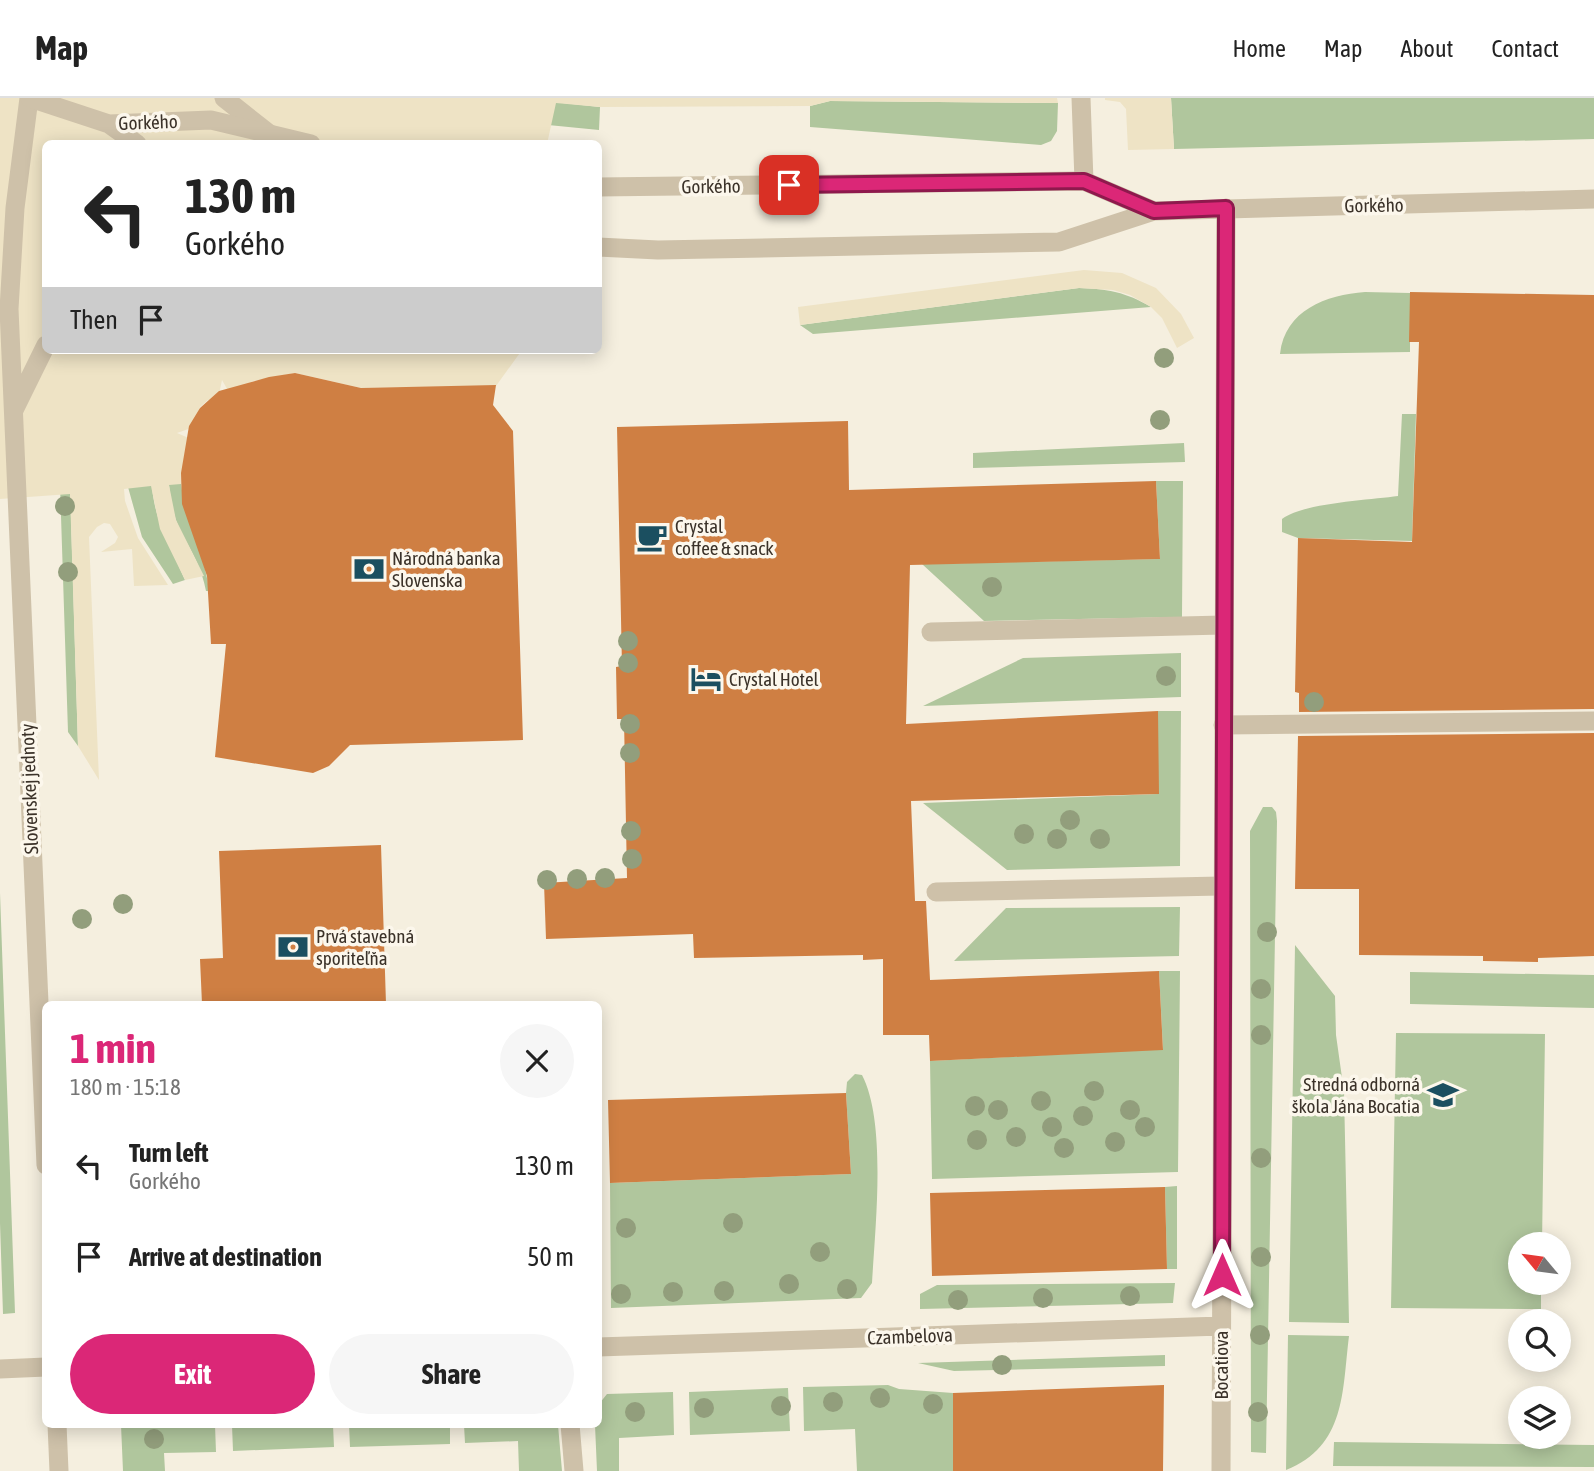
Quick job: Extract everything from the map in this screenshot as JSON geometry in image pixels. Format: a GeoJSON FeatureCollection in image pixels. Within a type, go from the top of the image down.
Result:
{"type":"FeatureCollection","features":[{"type":"Feature","properties":{"kind":"street","name":"Gorkého"},"geometry":{"type":"LineString","coordinates":[[29,98],[109,124],[131,140]]}},
{"type":"Feature","properties":{"kind":"street","name":"Slovenskej jednoty"},"geometry":{"type":"LineString","coordinates":[[29,98],[15,208],[6,414],[42,1090]]}},
{"type":"Feature","properties":{"kind":"street"},"geometry":{"type":"LineString","coordinates":[[224,98],[273,136]]}},
{"type":"Feature","properties":{"kind":"street"},"geometry":{"type":"LineString","coordinates":[[1081,98],[1084,181]]}},
{"type":"Feature","properties":{"kind":"street","name":"Gorkého"},"geometry":{"type":"LineString","coordinates":[[109,124],[211,120],[292,140]]}},
{"type":"Feature","properties":{"kind":"street","name":"Gorkého"},"geometry":{"type":"LineString","coordinates":[[602,187],[1084,181],[1154,211]]}},
{"type":"Feature","properties":{"kind":"street","name":"Gorkého"},"geometry":{"type":"LineString","coordinates":[[602,247],[658,250],[1059,242],[1154,211],[1594,199]]}},
{"type":"Feature","properties":{"kind":"street","name":"Bocatiova"},"geometry":{"type":"LineString","coordinates":[[1221,1471],[1226,208]]}},
{"type":"Feature","properties":{"kind":"street","name":"Slovenskej jednoty"},"geometry":{"type":"LineString","coordinates":[[6,414],[42,352]]}},
{"type":"Feature","properties":{"kind":"street"},"geometry":{"type":"LineString","coordinates":[[930,632],[1223,625]]}},
{"type":"Feature","properties":{"kind":"street"},"geometry":{"type":"LineString","coordinates":[[1223,725],[1594,720]]}},
{"type":"Feature","properties":{"kind":"street"},"geometry":{"type":"LineString","coordinates":[[936,891],[1222,886]]}},
{"type":"Feature","properties":{"kind":"street","name":"Czambelova"},"geometry":{"type":"LineString","coordinates":[[602,1347],[1221,1326]]}},
{"type":"Feature","properties":{"kind":"street"},"geometry":{"type":"LineString","coordinates":[[0,1368],[42,1367]]}},
{"type":"Feature","properties":{"kind":"street"},"geometry":{"type":"LineString","coordinates":[[57,1428],[59,1471]]}},
{"type":"Feature","properties":{"kind":"street"},"geometry":{"type":"LineString","coordinates":[[570,1428],[575,1471]]}},
{"type":"Feature","properties":{"kind":"green space"},"geometry":{"type":"Polygon","coordinates":[[[516,98],[600,107],[599,130],[538,124],[516,98]]]}},
{"type":"Feature","properties":{"kind":"green space"},"geometry":{"type":"Polygon","coordinates":[[[1171,98],[1594,98],[1594,139],[1174,149],[1171,98]]]}},
{"type":"Feature","properties":{"kind":"green space"},"geometry":{"type":"Polygon","coordinates":[[[830,101],[1058,103],[1057,131],[1051,141],[1041,145],[810,127],[810,106],[830,101]]]}},
{"type":"Feature","properties":{"kind":"green space"},"geometry":{"type":"Polygon","coordinates":[[[1079,288],[1116,292],[1151,307],[813,334],[800,325],[1079,288]]]}},
{"type":"Feature","properties":{"kind":"green space"},"geometry":{"type":"Polygon","coordinates":[[[1365,292],[1410,293],[1410,352],[1280,354],[1283,339],[1299,316],[1322,301],[1365,292]]]}},
{"type":"Feature","properties":{"kind":"green space"},"geometry":{"type":"Polygon","coordinates":[[[1402,414],[1416,414],[1412,541],[1298,538],[1282,532],[1282,519],[1305,509],[1398,496],[1402,414]]]}},
{"type":"Feature","properties":{"kind":"green space"},"geometry":{"type":"Polygon","coordinates":[[[1184,443],[1185,462],[973,468],[973,453],[1184,443]]]}},
{"type":"Feature","properties":{"kind":"green space"},"geometry":{"type":"Polygon","coordinates":[[[151,465],[157,513],[185,580],[173,584],[142,537],[126,480],[151,465]]]}},
{"type":"Feature","properties":{"kind":"green space"},"geometry":{"type":"Polygon","coordinates":[[[181,473],[184,504],[203,561],[209,591],[206,591],[199,567],[173,510],[168,476],[181,473]]]}},
{"type":"Feature","properties":{"kind":"green space"},"geometry":{"type":"Polygon","coordinates":[[[1156,481],[1183,481],[1182,617],[984,621],[922,564],[1160,559],[1156,481]]]}},
{"type":"Feature","properties":{"kind":"green space"},"geometry":{"type":"Polygon","coordinates":[[[60,485],[70,486],[78,746],[68,732],[60,485]]]}},
{"type":"Feature","properties":{"kind":"green space"},"geometry":{"type":"Polygon","coordinates":[[[1181,653],[1181,697],[923,706],[1023,658],[1181,653]]]}},
{"type":"Feature","properties":{"kind":"green space"},"geometry":{"type":"Polygon","coordinates":[[[1158,711],[1181,711],[1180,866],[1007,870],[923,803],[1158,794],[1158,711]]]}},
{"type":"Feature","properties":{"kind":"green space"},"geometry":{"type":"Polygon","coordinates":[[[1263,807],[1272,807],[1277,821],[1266,1453],[1251,1452],[1250,831],[1263,807]]]}},
{"type":"Feature","properties":{"kind":"green space"},"geometry":{"type":"Polygon","coordinates":[[[0,893],[15,1313],[3,1314],[0,1223],[0,893]]]}},
{"type":"Feature","properties":{"kind":"green space"},"geometry":{"type":"Polygon","coordinates":[[[1180,907],[1179,956],[954,961],[1006,908],[1180,907]]]}},
{"type":"Feature","properties":{"kind":"green space"},"geometry":{"type":"Polygon","coordinates":[[[1295,945],[1335,996],[1336,1035],[1344,1092],[1349,1323],[1289,1322],[1295,945]]]}},
{"type":"Feature","properties":{"kind":"green space"},"geometry":{"type":"Polygon","coordinates":[[[1159,971],[1180,971],[1178,1172],[932,1179],[930,1061],[1163,1049],[1159,971]]]}},
{"type":"Feature","properties":{"kind":"green space"},"geometry":{"type":"Polygon","coordinates":[[[1410,972],[1594,975],[1594,1008],[1410,1004],[1410,972]]]}},
{"type":"Feature","properties":{"kind":"green space"},"geometry":{"type":"Polygon","coordinates":[[[1396,1033],[1545,1034],[1542,1232],[1508,1232],[1508,1295],[1541,1295],[1541,1309],[1391,1308],[1396,1033]]]}},
{"type":"Feature","properties":{"kind":"green space"},"geometry":{"type":"Polygon","coordinates":[[[855,1074],[862,1075],[870,1095],[877,1147],[877,1206],[872,1283],[861,1298],[611,1308],[610,1183],[851,1174],[846,1093],[847,1082],[855,1074]]]}},
{"type":"Feature","properties":{"kind":"green space"},"geometry":{"type":"Polygon","coordinates":[[[1177,1186],[1177,1269],[1167,1269],[1165,1187],[1177,1186]]]}},
{"type":"Feature","properties":{"kind":"green space"},"geometry":{"type":"Polygon","coordinates":[[[1175,1283],[1173,1303],[920,1309],[920,1294],[937,1285],[1175,1283]]]}},
{"type":"Feature","properties":{"kind":"green space"},"geometry":{"type":"Polygon","coordinates":[[[1288,1335],[1349,1336],[1342,1397],[1330,1432],[1320,1447],[1306,1460],[1286,1470],[1288,1335]]]}},
{"type":"Feature","properties":{"kind":"green space"},"geometry":{"type":"Polygon","coordinates":[[[1165,1355],[1165,1366],[954,1371],[918,1363],[1165,1355]]]}},
{"type":"Feature","properties":{"kind":"green space"},"geometry":{"type":"Polygon","coordinates":[[[888,1385],[899,1389],[953,1393],[953,1471],[857,1471],[855,1429],[804,1431],[803,1387],[888,1385]]]}},
{"type":"Feature","properties":{"kind":"green space"},"geometry":{"type":"Polygon","coordinates":[[[788,1388],[790,1431],[690,1435],[689,1392],[788,1388]]]}},
{"type":"Feature","properties":{"kind":"green space"},"geometry":{"type":"Polygon","coordinates":[[[673,1392],[674,1435],[619,1438],[619,1471],[597,1471],[595,1428],[602,1428],[602,1400],[607,1394],[673,1392]]]}},
{"type":"Feature","properties":{"kind":"green space"},"geometry":{"type":"Polygon","coordinates":[[[121,1428],[215,1428],[216,1452],[164,1453],[165,1471],[123,1471],[121,1428]]]}},
{"type":"Feature","properties":{"kind":"green space"},"geometry":{"type":"Polygon","coordinates":[[[232,1428],[333,1428],[334,1447],[233,1451],[232,1428]]]}},
{"type":"Feature","properties":{"kind":"green space"},"geometry":{"type":"Polygon","coordinates":[[[349,1428],[450,1428],[450,1444],[350,1447],[349,1428]]]}},
{"type":"Feature","properties":{"kind":"green space"},"geometry":{"type":"Polygon","coordinates":[[[464,1428],[558,1428],[562,1471],[519,1471],[518,1441],[465,1443],[464,1428]]]}},
{"type":"Feature","properties":{"kind":"green space"},"geometry":{"type":"Polygon","coordinates":[[[1334,1442],[1508,1444],[1508,1449],[1571,1449],[1571,1445],[1594,1445],[1594,1467],[1333,1466],[1334,1442]]]}},
{"type":"Feature","properties":{"kind":"shaded area"},"geometry":{"type":"Polygon","coordinates":[[[0,98],[1057,98],[1058,103],[830,101],[810,106],[600,107],[556,103],[548,140],[42,140],[42,354],[519,354],[496,386],[361,388],[295,373],[253,381],[230,394],[222,380],[218,399],[208,400],[200,407],[194,427],[177,433],[191,439],[181,484],[169,485],[176,520],[204,576],[185,580],[160,529],[151,486],[124,489],[125,501],[138,538],[168,585],[134,586],[132,549],[101,552],[115,543],[118,537],[110,524],[104,523],[97,527],[89,537],[99,780],[78,746],[70,494],[0,499],[0,98]]]}},
{"type":"Feature","properties":{"kind":"shaded area"},"geometry":{"type":"Polygon","coordinates":[[[1105,98],[1171,98],[1174,149],[1128,150],[1126,109],[1120,102],[1105,98]]]}},
{"type":"Feature","properties":{"kind":"shaded area"},"geometry":{"type":"Polygon","coordinates":[[[1084,270],[1122,273],[1156,288],[1181,314],[1194,338],[1177,348],[1162,318],[1151,307],[1130,295],[1113,290],[1079,288],[800,325],[798,307],[1084,270]]]}},
{"type":"Feature","properties":{"kind":"building"},"geometry":{"type":"Polygon","coordinates":[[[1410,292],[1594,295],[1594,709],[1299,712],[1299,693],[1295,692],[1298,538],[1412,542],[1419,342],[1409,342],[1410,292]]]}},
{"type":"Feature","properties":{"kind":"building"},"geometry":{"type":"Polygon","coordinates":[[[295,373],[361,388],[496,385],[493,405],[513,431],[523,740],[350,745],[329,766],[313,773],[215,757],[226,644],[211,644],[207,576],[182,504],[181,473],[189,426],[200,408],[219,391],[295,373]]]}},
{"type":"Feature","properties":{"kind":"building"},"geometry":{"type":"Polygon","coordinates":[[[848,421],[849,490],[1156,481],[1160,559],[910,565],[906,724],[1158,711],[1159,794],[911,801],[915,901],[926,901],[930,980],[1159,971],[1163,1050],[930,1061],[929,1035],[883,1035],[883,959],[863,960],[863,955],[694,958],[693,934],[546,939],[544,883],[627,878],[624,719],[617,719],[616,667],[622,666],[617,427],[848,421]]]}},
{"type":"Feature","properties":{"kind":"building"},"geometry":{"type":"Polygon","coordinates":[[[1594,733],[1594,956],[1538,958],[1538,962],[1483,961],[1483,956],[1359,955],[1359,889],[1295,889],[1298,736],[1594,733]]]}},
{"type":"Feature","properties":{"kind":"building"},"geometry":{"type":"Polygon","coordinates":[[[381,845],[386,1001],[202,1001],[200,959],[223,958],[219,851],[381,845]]]}},
{"type":"Feature","properties":{"kind":"building"},"geometry":{"type":"Polygon","coordinates":[[[846,1093],[851,1174],[610,1183],[608,1100],[846,1093]]]}},
{"type":"Feature","properties":{"kind":"building"},"geometry":{"type":"Polygon","coordinates":[[[1165,1187],[1167,1269],[932,1276],[930,1193],[1165,1187]]]}},
{"type":"Feature","properties":{"kind":"building"},"geometry":{"type":"Polygon","coordinates":[[[1164,1385],[1163,1471],[953,1471],[953,1393],[1164,1385]]]}},
{"type":"Feature","properties":{"kind":"place","name":"Crystal coffee & snack"},"geometry":{"type":"Point","coordinates":[652,537]}},
{"type":"Feature","properties":{"kind":"place","name":"Národná banka Slovenska"},"geometry":{"type":"Point","coordinates":[369,569]}},
{"type":"Feature","properties":{"kind":"place","name":"Crystal Hotel"},"geometry":{"type":"Point","coordinates":[706,679]}},
{"type":"Feature","properties":{"kind":"place","name":"Prvá stavebná sporiteľňa"},"geometry":{"type":"Point","coordinates":[293,947]}},
{"type":"Feature","properties":{"kind":"place","name":"Stredná odborná škola Jána Bocatia"},"geometry":{"type":"Point","coordinates":[1443,1095]}},
{"type":"Feature","properties":{"kind":"route"},"geometry":{"type":"LineString","coordinates":[[789,185],[1084,181],[1154,211],[1226,208],[1222,1275]]}}]}
